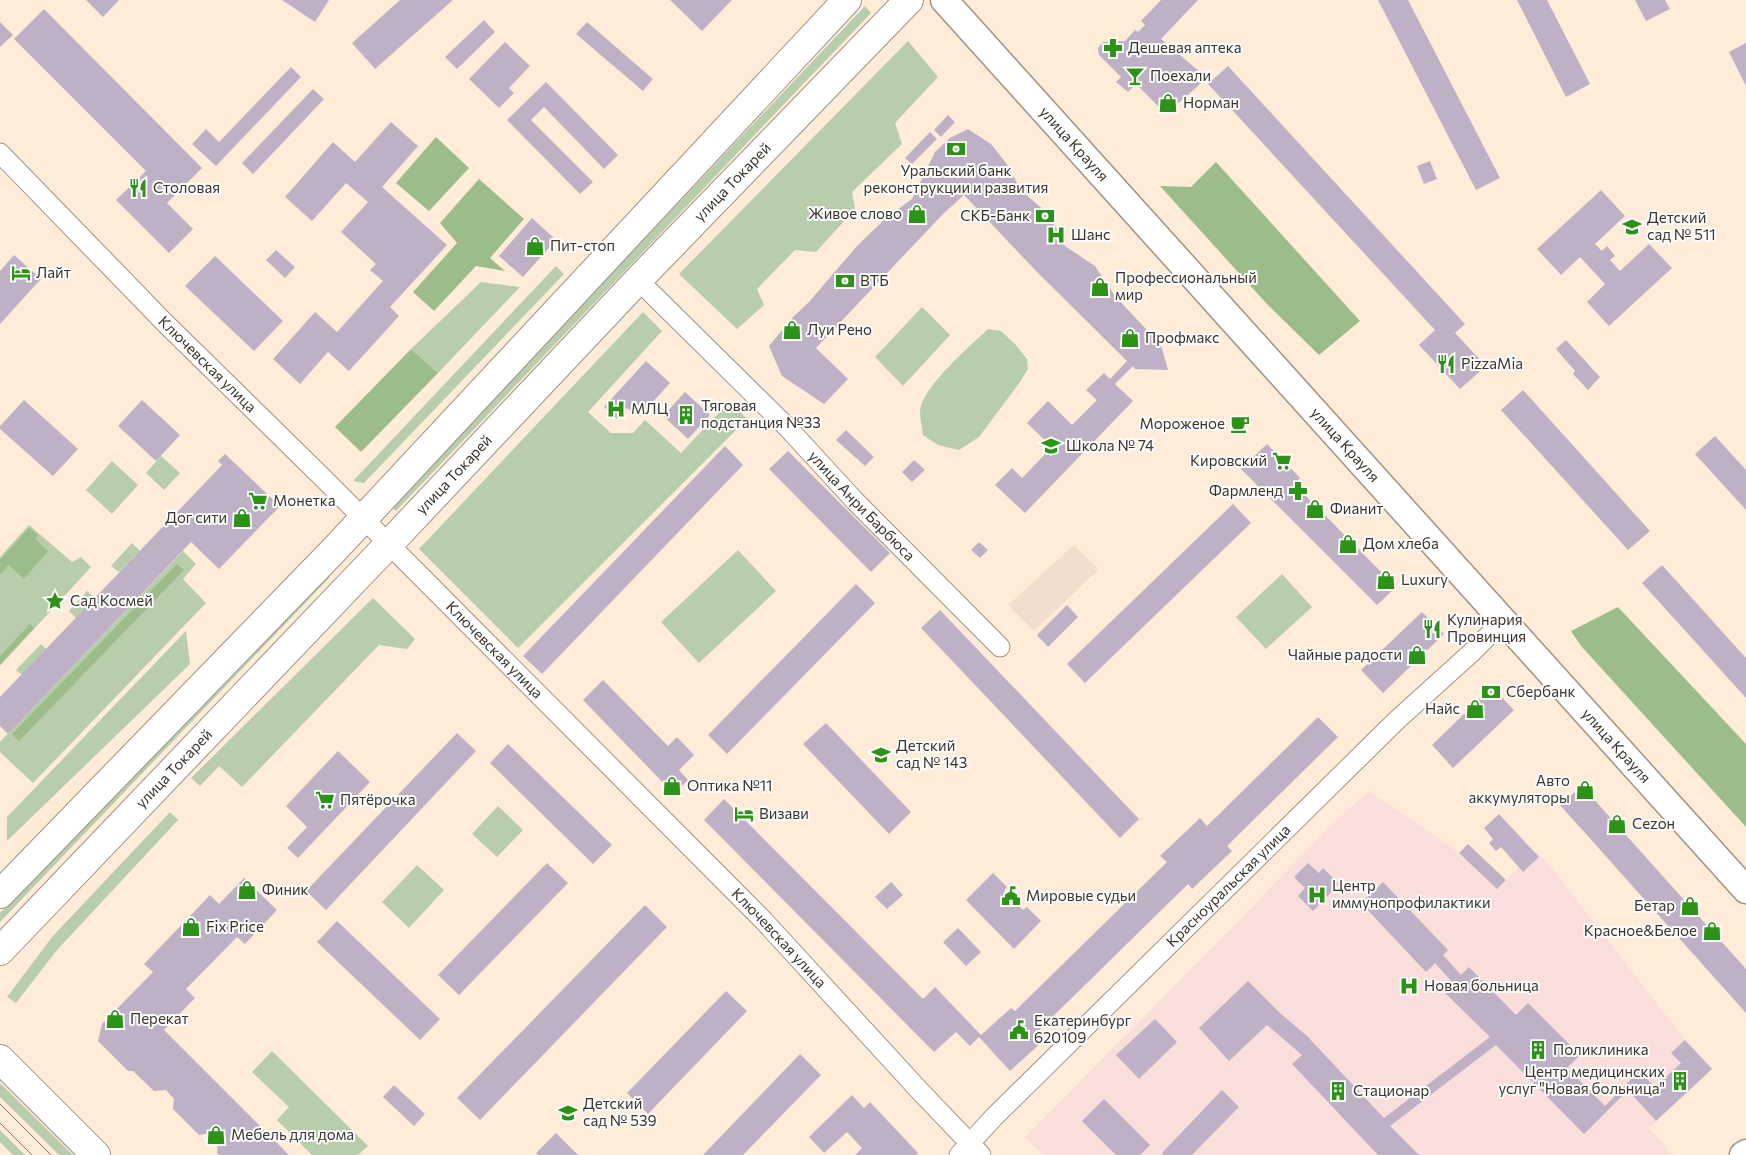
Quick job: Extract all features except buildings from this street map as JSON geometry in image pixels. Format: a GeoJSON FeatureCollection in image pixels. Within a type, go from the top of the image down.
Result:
{"type":"FeatureCollection","features":[{"type":"Feature","properties":{"kind":"main road"},"geometry":{"type":"LineString","coordinates":[[0,894],[363,518],[847,0]]}},
{"type":"Feature","properties":{"kind":"main road","name":"улица Токарей"},"geometry":{"type":"LineString","coordinates":[[0,951],[638,280],[909,0]]}},
{"type":"Feature","properties":{"kind":"main road","name":"улица Крауля"},"geometry":{"type":"LineString","coordinates":[[944,0],[1746,890]]}},
{"type":"Feature","properties":{"kind":"main road"},"geometry":{"type":"LineString","coordinates":[[0,1059],[96,1155]]}},
{"type":"Feature","properties":{"kind":"street","name":"Ключевская улица"},"geometry":{"type":"LineString","coordinates":[[0,153],[164,322],[363,518],[764,921],[918,1090],[970,1151]]}},
{"type":"Feature","properties":{"kind":"street","name":"улица Анри Барбюса"},"geometry":{"type":"LineString","coordinates":[[638,280],[787,427],[855,500],[1000,647]]}},
{"type":"Feature","properties":{"kind":"street","name":"Красноуральская улица"},"geometry":{"type":"LineString","coordinates":[[970,1151],[994,1117],[1397,720],[1471,654],[1504,621]]}},
{"type":"Feature","properties":{"kind":"shaded area"},"geometry":{"type":"Polygon","coordinates":[[[1074,545],[1099,569],[1034,631],[1008,605],[1074,545]]]}},
{"type":"Feature","properties":{"kind":"shaded area","name":"Новая больница"},"geometry":{"type":"Polygon","coordinates":[[[1369,791],[1454,849],[1497,889],[1536,851],[1552,868],[1685,1040],[1712,1069],[1649,1128],[1671,1155],[1043,1155],[1025,1137],[1328,828],[1369,791]]]}},
{"type":"Feature","properties":{"kind":"green space"},"geometry":{"type":"Polygon","coordinates":[[[865,6],[871,13],[396,511],[391,506],[865,6]]]}},
{"type":"Feature","properties":{"kind":"green space"},"geometry":{"type":"Polygon","coordinates":[[[908,41],[938,77],[895,123],[902,144],[852,192],[855,209],[816,252],[795,250],[757,289],[764,305],[737,329],[679,274],[908,41]]]}},
{"type":"Feature","properties":{"kind":"green space"},"geometry":{"type":"Polygon","coordinates":[[[436,137],[469,168],[429,211],[396,183],[436,137]]]}},
{"type":"Feature","properties":{"kind":"green space"},"geometry":{"type":"Polygon","coordinates":[[[1216,162],[1360,321],[1319,355],[1266,303],[1160,186],[1191,187],[1216,162]]]}},
{"type":"Feature","properties":{"kind":"green space"},"geometry":{"type":"Polygon","coordinates":[[[479,179],[524,219],[490,258],[505,271],[476,266],[434,311],[413,292],[457,243],[440,223],[479,179]]]}},
{"type":"Feature","properties":{"kind":"green space"},"geometry":{"type":"Polygon","coordinates":[[[556,266],[564,274],[364,483],[353,481],[556,266]]]}},
{"type":"Feature","properties":{"kind":"green space"},"geometry":{"type":"Polygon","coordinates":[[[481,282],[520,287],[438,373],[411,349],[481,282]]]}},
{"type":"Feature","properties":{"kind":"green space"},"geometry":{"type":"Polygon","coordinates":[[[922,307],[950,335],[903,386],[875,357],[922,307]]]}},
{"type":"Feature","properties":{"kind":"green space"},"geometry":{"type":"Polygon","coordinates":[[[643,312],[662,331],[588,412],[611,433],[633,433],[645,420],[681,453],[730,401],[747,419],[518,648],[419,549],[643,312]]]}},
{"type":"Feature","properties":{"kind":"green space"},"geometry":{"type":"Polygon","coordinates":[[[988,329],[1001,331],[1015,344],[1027,359],[1028,369],[979,437],[959,450],[938,445],[923,435],[920,412],[922,402],[937,380],[988,329]]]}},
{"type":"Feature","properties":{"kind":"green space"},"geometry":{"type":"Polygon","coordinates":[[[411,349],[438,373],[361,452],[335,427],[411,349]]]}},
{"type":"Feature","properties":{"kind":"green space"},"geometry":{"type":"Polygon","coordinates":[[[161,456],[180,473],[164,490],[146,473],[161,456]]]}},
{"type":"Feature","properties":{"kind":"green space"},"geometry":{"type":"Polygon","coordinates":[[[112,461],[138,485],[112,514],[86,490],[112,461]]]}},
{"type":"Feature","properties":{"kind":"green space"},"geometry":{"type":"Polygon","coordinates":[[[29,525],[72,562],[81,557],[91,567],[0,666],[0,557],[29,525]]]}},
{"type":"Feature","properties":{"kind":"green space"},"geometry":{"type":"Polygon","coordinates":[[[29,528],[38,535],[35,539],[48,551],[24,579],[9,565],[0,574],[0,560],[29,528]]]}},
{"type":"Feature","properties":{"kind":"green space"},"geometry":{"type":"Polygon","coordinates":[[[132,543],[140,551],[119,572],[111,566],[132,543]]]}},
{"type":"Feature","properties":{"kind":"green space"},"geometry":{"type":"Polygon","coordinates":[[[738,550],[776,591],[699,663],[661,622],[738,550]]]}},
{"type":"Feature","properties":{"kind":"green space"},"geometry":{"type":"Polygon","coordinates":[[[183,551],[196,564],[183,579],[206,603],[33,783],[0,752],[0,742],[183,551]]]}},
{"type":"Feature","properties":{"kind":"green space"},"geometry":{"type":"Polygon","coordinates":[[[177,564],[184,570],[19,741],[12,734],[177,564]]]}},
{"type":"Feature","properties":{"kind":"green space"},"geometry":{"type":"Polygon","coordinates":[[[324,571],[330,577],[0,922],[0,913],[324,571]]]}},
{"type":"Feature","properties":{"kind":"green space"},"geometry":{"type":"Polygon","coordinates":[[[1282,574],[1312,607],[1266,649],[1236,617],[1282,574]]]}},
{"type":"Feature","properties":{"kind":"green space"},"geometry":{"type":"Polygon","coordinates":[[[87,591],[95,598],[76,618],[69,611],[87,591]]]}},
{"type":"Feature","properties":{"kind":"green space"},"geometry":{"type":"Polygon","coordinates":[[[373,598],[415,639],[407,649],[379,645],[242,787],[219,766],[200,786],[191,778],[373,598]]]}},
{"type":"Feature","properties":{"kind":"green space"},"geometry":{"type":"Polygon","coordinates":[[[1618,607],[1746,744],[1746,827],[1581,646],[1571,631],[1618,607]]]}},
{"type":"Feature","properties":{"kind":"green space"},"geometry":{"type":"Polygon","coordinates":[[[30,624],[34,628],[0,664],[0,656],[30,624]]]}},
{"type":"Feature","properties":{"kind":"green space"},"geometry":{"type":"Polygon","coordinates":[[[186,631],[190,664],[7,841],[7,817],[186,631]]]}},
{"type":"Feature","properties":{"kind":"green space"},"geometry":{"type":"Polygon","coordinates":[[[41,644],[46,649],[22,675],[16,670],[41,644]]]}},
{"type":"Feature","properties":{"kind":"green space"},"geometry":{"type":"Polygon","coordinates":[[[498,806],[523,830],[497,857],[472,834],[498,806]]]}},
{"type":"Feature","properties":{"kind":"green space"},"geometry":{"type":"Polygon","coordinates":[[[170,812],[178,820],[57,950],[16,1003],[7,997],[52,937],[170,812]]]}},
{"type":"Feature","properties":{"kind":"green space"},"geometry":{"type":"Polygon","coordinates":[[[417,865],[444,890],[409,928],[382,902],[417,865]]]}},
{"type":"Feature","properties":{"kind":"green space"},"geometry":{"type":"Polygon","coordinates":[[[272,1051],[368,1146],[358,1155],[312,1155],[277,1120],[289,1107],[252,1072],[272,1051]]]}},
{"type":"Feature","properties":{"kind":"green space"},"geometry":{"type":"Polygon","coordinates":[[[0,1083],[73,1155],[59,1155],[0,1097],[0,1083]]]}},
{"type":"Feature","properties":{"kind":"green space"},"geometry":{"type":"Polygon","coordinates":[[[0,1130],[25,1155],[13,1155],[0,1142],[0,1130]]]}},
{"type":"Feature","properties":{"kind":"tram line"},"geometry":{"type":"LineString","coordinates":[[0,1104],[51,1155]]}},
{"type":"Feature","properties":{"kind":"tram line"},"geometry":{"type":"LineString","coordinates":[[0,1123],[32,1155]]}},
{"type":"Feature","properties":{"kind":"place","name":"Дешевая аптека"},"geometry":{"type":"Point","coordinates":[1113,48]}},
{"type":"Feature","properties":{"kind":"place","name":"Поехали"},"geometry":{"type":"Point","coordinates":[1135,76]}},
{"type":"Feature","properties":{"kind":"place","name":"Норман"},"geometry":{"type":"Point","coordinates":[1168,103]}},
{"type":"Feature","properties":{"kind":"place","name":"Уральский банк реконструкции и развития"},"geometry":{"type":"Point","coordinates":[956,149]}},
{"type":"Feature","properties":{"kind":"place","name":"Столовая"},"geometry":{"type":"Point","coordinates":[138,188]}},
{"type":"Feature","properties":{"kind":"place","name":"Живое слово"},"geometry":{"type":"Point","coordinates":[917,214]}},
{"type":"Feature","properties":{"kind":"place","name":"СКБ-Банк"},"geometry":{"type":"Point","coordinates":[1045,216]}},
{"type":"Feature","properties":{"kind":"place","name":"Детский сад № 511"},"geometry":{"type":"Point","coordinates":[1632,227]}},
{"type":"Feature","properties":{"kind":"place","name":"Шанс"},"geometry":{"type":"Point","coordinates":[1056,235]}},
{"type":"Feature","properties":{"kind":"place","name":"Пит-стоп"},"geometry":{"type":"Point","coordinates":[535,246]}},
{"type":"Feature","properties":{"kind":"place","name":"Лайт"},"geometry":{"type":"Point","coordinates":[21,273]}},
{"type":"Feature","properties":{"kind":"place","name":"ВТБ"},"geometry":{"type":"Point","coordinates":[845,281]}},
{"type":"Feature","properties":{"kind":"place","name":"Профессиональный мир"},"geometry":{"type":"Point","coordinates":[1100,287]}},
{"type":"Feature","properties":{"kind":"place","name":"Луи Рено"},"geometry":{"type":"Point","coordinates":[792,330]}},
{"type":"Feature","properties":{"kind":"place","name":"Профмакс"},"geometry":{"type":"Point","coordinates":[1130,338]}},
{"type":"Feature","properties":{"kind":"place","name":"PizzaMia"},"geometry":{"type":"Point","coordinates":[1446,364]}},
{"type":"Feature","properties":{"kind":"place","name":"МЛЦ"},"geometry":{"type":"Point","coordinates":[616,409]}},
{"type":"Feature","properties":{"kind":"place","name":"Тяговая подстанция №33"},"geometry":{"type":"Point","coordinates":[686,415]}},
{"type":"Feature","properties":{"kind":"place","name":"Мороженое"},"geometry":{"type":"Point","coordinates":[1240,424]}},
{"type":"Feature","properties":{"kind":"place","name":"Школа № 74"},"geometry":{"type":"Point","coordinates":[1051,446]}},
{"type":"Feature","properties":{"kind":"place","name":"Кировский"},"geometry":{"type":"Point","coordinates":[1282,461]}},
{"type":"Feature","properties":{"kind":"place","name":"Фармленд"},"geometry":{"type":"Point","coordinates":[1298,491]}},
{"type":"Feature","properties":{"kind":"place","name":"Монетка"},"geometry":{"type":"Point","coordinates":[258,501]}},
{"type":"Feature","properties":{"kind":"place","name":"Фианит"},"geometry":{"type":"Point","coordinates":[1315,509]}},
{"type":"Feature","properties":{"kind":"place","name":"Дог сити"},"geometry":{"type":"Point","coordinates":[242,518]}},
{"type":"Feature","properties":{"kind":"place","name":"Дом хлеба"},"geometry":{"type":"Point","coordinates":[1348,544]}},
{"type":"Feature","properties":{"kind":"place","name":"Luxury"},"geometry":{"type":"Point","coordinates":[1386,580]}},
{"type":"Feature","properties":{"kind":"place","name":"Сад Космей"},"geometry":{"type":"Point","coordinates":[55,601]}},
{"type":"Feature","properties":{"kind":"place","name":"Кулинария Провинция"},"geometry":{"type":"Point","coordinates":[1432,629]}},
{"type":"Feature","properties":{"kind":"place","name":"Чайные радости"},"geometry":{"type":"Point","coordinates":[1417,655]}},
{"type":"Feature","properties":{"kind":"place","name":"Сбербанк"},"geometry":{"type":"Point","coordinates":[1491,692]}},
{"type":"Feature","properties":{"kind":"place","name":"Найс"},"geometry":{"type":"Point","coordinates":[1475,709]}},
{"type":"Feature","properties":{"kind":"place","name":"Детский сад № 143"},"geometry":{"type":"Point","coordinates":[881,755]}},
{"type":"Feature","properties":{"kind":"place","name":"Оптика №11"},"geometry":{"type":"Point","coordinates":[672,786]}},
{"type":"Feature","properties":{"kind":"place","name":"Авто аккумуляторы"},"geometry":{"type":"Point","coordinates":[1585,790]}},
{"type":"Feature","properties":{"kind":"place","name":"Пятёрочка"},"geometry":{"type":"Point","coordinates":[325,800]}},
{"type":"Feature","properties":{"kind":"place","name":"Визави"},"geometry":{"type":"Point","coordinates":[744,814]}},
{"type":"Feature","properties":{"kind":"place","name":"Сеzон"},"geometry":{"type":"Point","coordinates":[1617,824]}},
{"type":"Feature","properties":{"kind":"place","name":"Финик"},"geometry":{"type":"Point","coordinates":[247,890]}},
{"type":"Feature","properties":{"kind":"place","name":"Центр иммунопрофилактики"},"geometry":{"type":"Point","coordinates":[1317,895]}},
{"type":"Feature","properties":{"kind":"place","name":"Мировые судьи"},"geometry":{"type":"Point","coordinates":[1011,896]}},
{"type":"Feature","properties":{"kind":"place","name":"Бетар"},"geometry":{"type":"Point","coordinates":[1690,906]}},
{"type":"Feature","properties":{"kind":"place","name":"Fix Price"},"geometry":{"type":"Point","coordinates":[191,927]}},
{"type":"Feature","properties":{"kind":"place","name":"Красное&Белое"},"geometry":{"type":"Point","coordinates":[1712,931]}},
{"type":"Feature","properties":{"kind":"place","name":"Новая больница"},"geometry":{"type":"Point","coordinates":[1409,986]}},
{"type":"Feature","properties":{"kind":"place","name":"Перекат"},"geometry":{"type":"Point","coordinates":[115,1019]}},
{"type":"Feature","properties":{"kind":"place","name":"Екатеринбург 620109"},"geometry":{"type":"Point","coordinates":[1019,1030]}},
{"type":"Feature","properties":{"kind":"place","name":"Поликлиника"},"geometry":{"type":"Point","coordinates":[1538,1050]}},
{"type":"Feature","properties":{"kind":"place","name":"Центр медицинских услуг \"Новая больница\""},"geometry":{"type":"Point","coordinates":[1680,1081]}},
{"type":"Feature","properties":{"kind":"place","name":"Стационар"},"geometry":{"type":"Point","coordinates":[1338,1091]}},
{"type":"Feature","properties":{"kind":"place","name":"Детский сад № 539"},"geometry":{"type":"Point","coordinates":[568,1113]}},
{"type":"Feature","properties":{"kind":"place","name":"Мебель для дома"},"geometry":{"type":"Point","coordinates":[216,1135]}}]}
